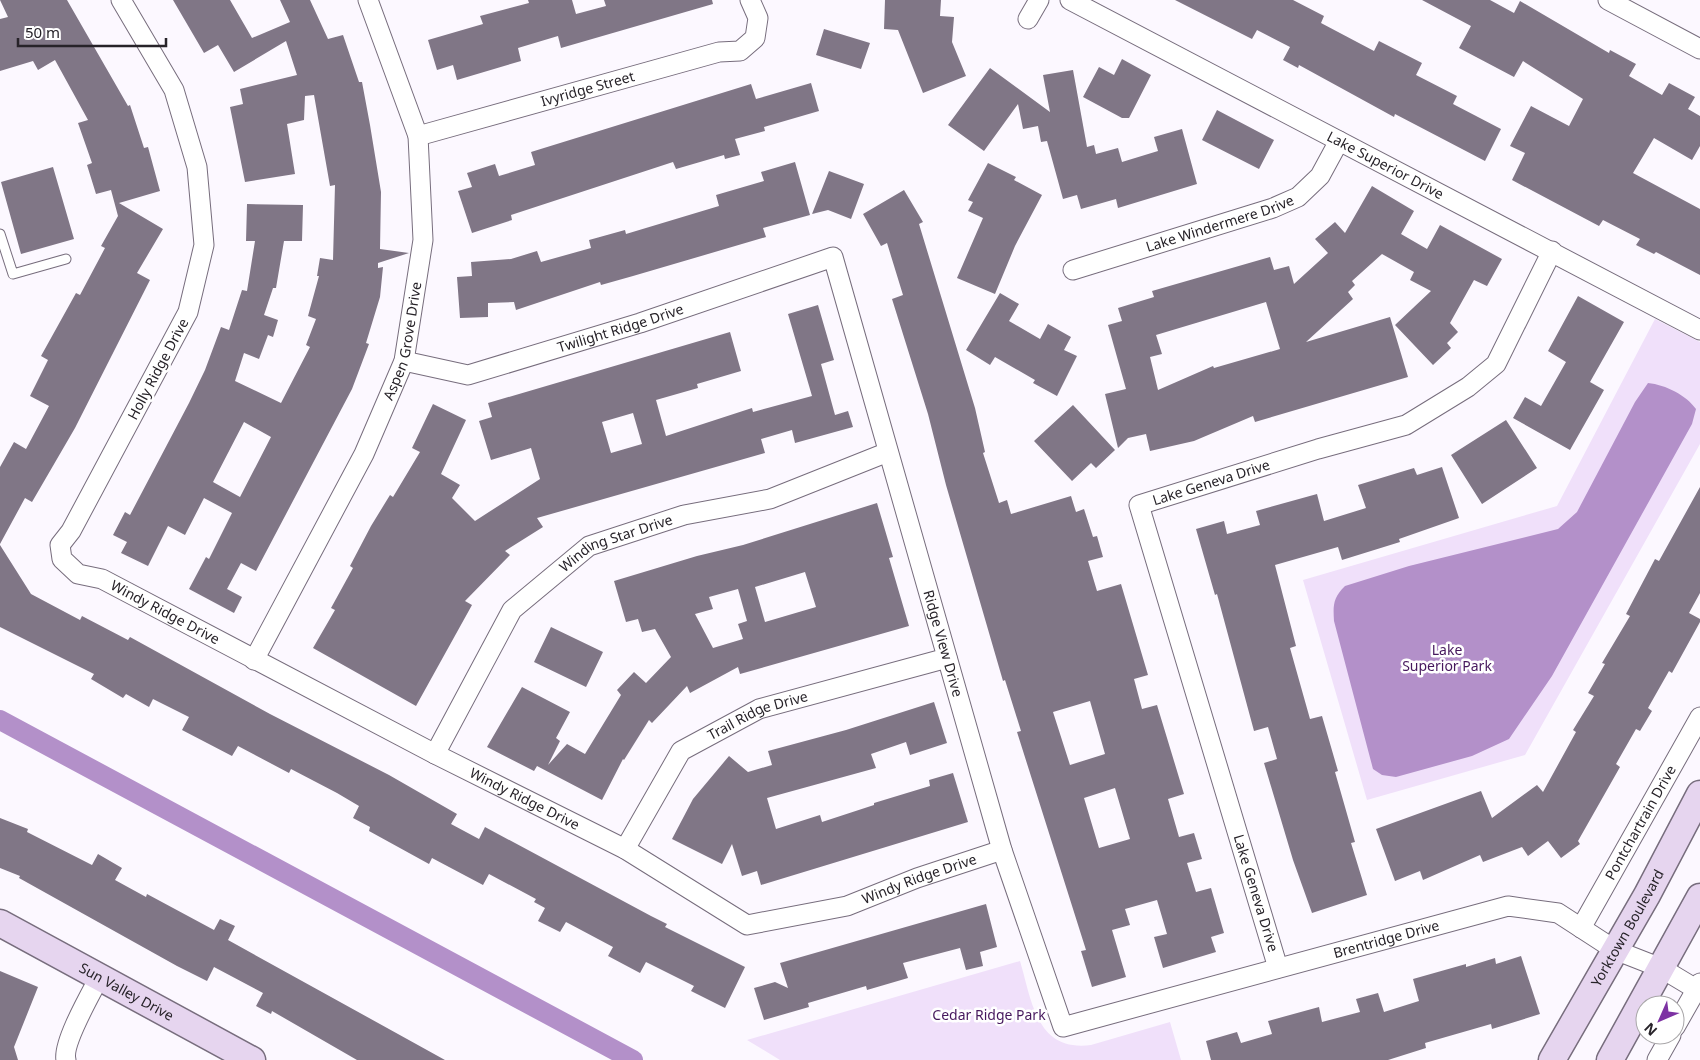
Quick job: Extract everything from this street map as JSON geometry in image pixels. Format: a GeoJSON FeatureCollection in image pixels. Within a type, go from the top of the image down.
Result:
{"type":"FeatureCollection","features":[{"type":"Feature","properties":{"kind":"main road","name":"Yorktown Boulevard"},"geometry":{"type":"LineString","coordinates":[[1552,1060],[1648,895],[1700,794]]}},
{"type":"Feature","properties":{"kind":"main road"},"geometry":{"type":"LineString","coordinates":[[1610,1060],[1700,897]]}},
{"type":"Feature","properties":{"kind":"main road","name":"Sun Valley Drive"},"geometry":{"type":"LineString","coordinates":[[0,923],[252,1060]]}},
{"type":"Feature","properties":{"kind":"street","name":"Holly Ridge Drive"},"geometry":{"type":"LineString","coordinates":[[62,559],[60,545],[71,531],[188,312],[204,245],[197,167],[174,90],[121,0]]}},
{"type":"Feature","properties":{"kind":"street","name":"Aspen Grove Drive"},"geometry":{"type":"LineString","coordinates":[[254,660],[364,454],[404,361],[423,240],[418,136],[368,0]]}},
{"type":"Feature","properties":{"kind":"street","name":"Ivyridge Street"},"geometry":{"type":"LineString","coordinates":[[418,136],[719,52],[740,51],[755,38],[758,18],[750,0]]}},
{"type":"Feature","properties":{"kind":"street"},"geometry":{"type":"LineString","coordinates":[[1028,19],[1039,0]]}},
{"type":"Feature","properties":{"kind":"street","name":"Lake Superior Drive"},"geometry":{"type":"LineString","coordinates":[[1070,0],[1700,330]]}},
{"type":"Feature","properties":{"kind":"street"},"geometry":{"type":"LineString","coordinates":[[1608,0],[1700,49]]}},
{"type":"Feature","properties":{"kind":"street","name":"Lake Windermere Drive"},"geometry":{"type":"LineString","coordinates":[[1072,270],[1273,208],[1298,197],[1320,176],[1339,142]]}},
{"type":"Feature","properties":{"kind":"street","name":"Lake Geneva Drive"},"geometry":{"type":"LineString","coordinates":[[1278,968],[1139,505],[1318,449],[1406,425],[1468,387],[1496,364],[1552,251]]}},
{"type":"Feature","properties":{"kind":"street","name":"Twilight Ridge Drive"},"geometry":{"type":"LineString","coordinates":[[404,361],[468,375],[640,323],[833,257]]}},
{"type":"Feature","properties":{"kind":"street","name":"Ridge View Drive"},"geometry":{"type":"LineString","coordinates":[[833,257],[1002,850],[1063,1027]]}},
{"type":"Feature","properties":{"kind":"street","name":"Winding Star Drive"},"geometry":{"type":"LineString","coordinates":[[435,754],[512,610],[589,546],[684,515],[770,499],[888,452]]}},
{"type":"Feature","properties":{"kind":"street","name":"Windy Ridge Drive"},"geometry":{"type":"LineString","coordinates":[[62,559],[78,574],[102,579],[435,754],[625,849],[747,925],[847,906],[917,878],[1002,850]]}},
{"type":"Feature","properties":{"kind":"street","name":"Trail Ridge Drive"},"geometry":{"type":"LineString","coordinates":[[625,849],[681,751],[759,708],[947,658]]}},
{"type":"Feature","properties":{"kind":"street","name":"Pontchartrain Drive"},"geometry":{"type":"LineString","coordinates":[[1581,928],[1700,717]]}},
{"type":"Feature","properties":{"kind":"street","name":"Brentridge Drive"},"geometry":{"type":"LineString","coordinates":[[1063,1027],[1508,906],[1558,914],[1615,950],[1661,968],[1698,986]]}},
{"type":"Feature","properties":{"kind":"street"},"geometry":{"type":"LineString","coordinates":[[66,1060],[64,1054],[74,1028],[99,978]]}},
{"type":"Feature","properties":{"kind":"street"},"geometry":{"type":"LineString","coordinates":[[1685,1010],[1698,986]]}},
{"type":"Feature","properties":{"kind":"street"},"geometry":{"type":"LineString","coordinates":[[1657,1060],[1665,1045]]}},
{"type":"Feature","properties":{"kind":"lane"},"geometry":{"type":"LineString","coordinates":[[0,234],[13,274],[66,259]]}},
{"type":"Feature","properties":{"kind":"green space","name":"Lake Superior Park"},"geometry":{"type":"Polygon","coordinates":[[[1655,319],[1700,342],[1700,444],[1525,755],[1367,800],[1303,580],[1557,506],[1655,319]]]}},
{"type":"Feature","properties":{"kind":"green space","name":"Cedar Ridge Park"},"geometry":{"type":"Polygon","coordinates":[[[1020,961],[1028,992],[1039,1021],[1058,1040],[1073,1045],[1091,1045],[1170,1022],[1181,1060],[780,1060],[747,1040],[1020,961]]]}},
{"type":"Feature","properties":{"kind":"shaded area","name":"Lake Superior Park"},"geometry":{"type":"Polygon","coordinates":[[[1648,383],[1662,386],[1687,399],[1696,409],[1692,424],[1552,676],[1509,739],[1472,756],[1396,777],[1382,775],[1373,769],[1334,621],[1334,606],[1338,594],[1345,586],[1409,566],[1558,529],[1577,512],[1635,402],[1648,383]]]}},
{"type":"Feature","properties":{"kind":"building"},"geometry":{"type":"Polygon","coordinates":[[[0,0],[67,0],[128,106],[130,105],[144,148],[148,147],[160,191],[119,203],[163,229],[137,273],[150,280],[75,428],[32,502],[25,498],[0,544],[0,467],[14,442],[26,449],[49,406],[30,396],[48,360],[41,356],[76,293],[80,295],[105,248],[101,246],[118,216],[111,190],[96,194],[87,165],[92,163],[78,123],[88,120],[55,60],[38,70],[33,61],[0,71],[0,19],[8,17],[0,0]]]}},
{"type":"Feature","properties":{"kind":"building"},"geometry":{"type":"Polygon","coordinates":[[[173,0],[230,0],[252,38],[290,22],[280,0],[310,0],[328,39],[343,35],[359,82],[362,82],[381,192],[380,249],[409,253],[378,263],[378,268],[383,267],[380,297],[366,343],[369,344],[352,389],[256,571],[241,563],[227,589],[242,597],[234,613],[189,589],[206,557],[209,559],[232,513],[204,498],[185,535],[168,526],[148,566],[121,553],[127,542],[113,535],[125,512],[130,515],[189,403],[205,370],[221,327],[229,330],[242,290],[247,291],[255,241],[246,241],[247,204],[303,205],[302,241],[284,241],[276,288],[273,288],[264,315],[278,320],[273,337],[268,335],[259,359],[244,353],[235,381],[281,403],[310,347],[306,345],[316,319],[308,316],[319,276],[317,276],[320,258],[333,260],[335,185],[330,186],[314,95],[305,96],[304,120],[287,124],[295,174],[245,182],[230,107],[243,104],[240,89],[297,75],[286,41],[234,72],[218,45],[204,53],[173,0]],[[244,422],[213,482],[240,497],[271,437],[244,422]]]}},
{"type":"Feature","properties":{"kind":"building"},"geometry":{"type":"Polygon","coordinates":[[[528,0],[572,0],[576,14],[606,6],[604,0],[712,0],[713,4],[561,48],[558,36],[518,48],[521,61],[457,80],[453,65],[437,70],[428,40],[483,24],[480,16],[529,3],[528,0]]]}},
{"type":"Feature","properties":{"kind":"building"},"geometry":{"type":"Polygon","coordinates":[[[885,0],[941,0],[940,16],[954,17],[952,42],[966,76],[923,93],[898,30],[884,29],[885,0]]]}},
{"type":"Feature","properties":{"kind":"building"},"geometry":{"type":"Polygon","coordinates":[[[1175,0],[1293,0],[1324,16],[1321,23],[1374,51],[1379,41],[1422,63],[1416,75],[1457,96],[1453,104],[1501,129],[1485,161],[1395,114],[1394,117],[1299,65],[1298,68],[1283,60],[1290,47],[1257,30],[1252,39],[1175,0]]]}},
{"type":"Feature","properties":{"kind":"building"},"geometry":{"type":"Polygon","coordinates":[[[1422,0],[1490,0],[1514,13],[1520,1],[1609,53],[1610,50],[1636,64],[1629,76],[1662,95],[1669,83],[1695,97],[1688,109],[1700,116],[1700,146],[1692,160],[1654,138],[1633,173],[1700,209],[1700,275],[1656,252],[1654,254],[1636,245],[1640,239],[1603,220],[1599,226],[1512,180],[1525,153],[1510,146],[1531,106],[1569,126],[1583,99],[1523,61],[1514,77],[1459,48],[1471,26],[1422,0]]]}},
{"type":"Feature","properties":{"kind":"building"},"geometry":{"type":"Polygon","coordinates":[[[824,29],[870,43],[861,69],[816,55],[824,29]]]}},
{"type":"Feature","properties":{"kind":"building"},"geometry":{"type":"Polygon","coordinates":[[[1122,59],[1151,75],[1129,118],[1122,118],[1083,97],[1099,67],[1114,75],[1122,59]]]}},
{"type":"Feature","properties":{"kind":"building"},"geometry":{"type":"Polygon","coordinates":[[[990,68],[1050,112],[1043,75],[1073,70],[1087,147],[1094,145],[1096,154],[1118,148],[1122,162],[1158,151],[1154,137],[1182,129],[1197,184],[1118,208],[1116,199],[1081,209],[1077,195],[1063,199],[1047,141],[1041,142],[1038,126],[1023,129],[1018,104],[984,151],[948,125],[990,68]]]}},
{"type":"Feature","properties":{"kind":"building"},"geometry":{"type":"Polygon","coordinates":[[[811,83],[819,111],[764,127],[765,131],[735,139],[740,155],[725,159],[724,155],[676,169],[673,162],[511,215],[512,220],[472,233],[458,191],[472,187],[467,173],[495,164],[499,176],[535,165],[531,152],[751,84],[756,99],[811,83]]]}},
{"type":"Feature","properties":{"kind":"building"},"geometry":{"type":"Polygon","coordinates":[[[1217,110],[1274,140],[1259,169],[1202,140],[1217,110]]]}},
{"type":"Feature","properties":{"kind":"building"},"geometry":{"type":"Polygon","coordinates":[[[795,162],[810,215],[763,228],[766,237],[601,285],[600,282],[516,310],[514,302],[488,303],[488,317],[460,318],[457,277],[472,276],[471,262],[511,259],[537,251],[541,262],[591,248],[589,240],[625,230],[626,234],[719,206],[716,195],[764,181],[761,172],[795,162]]]}},
{"type":"Feature","properties":{"kind":"building"},"geometry":{"type":"Polygon","coordinates":[[[988,163],[1016,177],[1014,180],[1042,195],[1015,246],[995,294],[957,278],[983,218],[968,211],[973,202],[968,200],[988,163]]]}},
{"type":"Feature","properties":{"kind":"building"},"geometry":{"type":"Polygon","coordinates":[[[53,167],[74,239],[21,254],[1,182],[53,167]]]}},
{"type":"Feature","properties":{"kind":"building"},"geometry":{"type":"Polygon","coordinates":[[[829,171],[864,184],[851,219],[828,210],[812,214],[829,171]]]}},
{"type":"Feature","properties":{"kind":"building"},"geometry":{"type":"Polygon","coordinates":[[[1372,186],[1414,211],[1401,234],[1427,249],[1440,225],[1502,259],[1487,286],[1474,280],[1450,323],[1458,332],[1447,343],[1451,348],[1433,365],[1395,325],[1431,291],[1410,280],[1414,272],[1382,254],[1352,281],[1355,285],[1348,292],[1353,299],[1306,342],[1390,317],[1408,377],[1255,422],[1253,416],[1194,441],[1150,451],[1146,434],[1128,438],[1118,448],[1105,394],[1126,389],[1108,325],[1122,321],[1118,308],[1154,297],[1152,291],[1270,257],[1274,270],[1289,266],[1294,284],[1328,253],[1315,239],[1335,222],[1345,233],[1372,186]],[[1266,302],[1156,335],[1162,354],[1150,357],[1158,390],[1213,366],[1214,368],[1280,349],[1266,302]]]}},
{"type":"Feature","properties":{"kind":"building"},"geometry":{"type":"Polygon","coordinates":[[[904,190],[923,222],[919,224],[975,408],[985,452],[983,453],[999,503],[1007,500],[1011,514],[1071,496],[1076,512],[1084,509],[1093,537],[1097,536],[1103,557],[1088,561],[1097,591],[1121,584],[1148,675],[1134,679],[1142,709],[1157,705],[1184,794],[1168,799],[1179,837],[1194,833],[1202,859],[1187,863],[1196,892],[1211,888],[1224,933],[1211,937],[1216,952],[1163,968],[1154,937],[1167,934],[1157,900],[1125,909],[1130,925],[1112,930],[1126,977],[1092,987],[1081,951],[1086,950],[1017,732],[1021,731],[1005,680],[1003,681],[946,485],[928,414],[892,299],[903,295],[887,243],[881,246],[863,214],[904,190]],[[1090,701],[1053,712],[1070,765],[1105,754],[1090,701]],[[1115,788],[1084,798],[1099,848],[1130,839],[1115,788]]]}},
{"type":"Feature","properties":{"kind":"building"},"geometry":{"type":"Polygon","coordinates":[[[1000,293],[1019,304],[1009,321],[1040,339],[1048,324],[1071,337],[1064,350],[1077,356],[1057,396],[1033,383],[1035,380],[995,357],[990,365],[966,350],[1000,293]]]}},
{"type":"Feature","properties":{"kind":"building"},"geometry":{"type":"Polygon","coordinates":[[[1578,296],[1624,322],[1590,382],[1604,390],[1570,450],[1513,418],[1525,397],[1541,406],[1566,362],[1548,351],[1578,296]]]}},
{"type":"Feature","properties":{"kind":"building"},"geometry":{"type":"Polygon","coordinates":[[[818,305],[834,360],[821,364],[835,415],[848,411],[853,427],[795,443],[792,430],[761,439],[765,453],[537,518],[543,527],[505,551],[510,555],[465,601],[472,605],[416,706],[313,648],[335,610],[331,608],[353,568],[350,566],[371,526],[390,495],[393,497],[420,452],[412,448],[433,404],[466,420],[441,474],[460,485],[452,498],[475,521],[540,479],[531,448],[491,460],[479,421],[492,417],[488,403],[730,332],[741,371],[697,384],[698,388],[656,400],[666,436],[752,408],[753,412],[812,396],[788,314],[818,305]],[[633,413],[602,422],[611,453],[642,444],[633,413]]]}},
{"type":"Feature","properties":{"kind":"building"},"geometry":{"type":"Polygon","coordinates":[[[1073,405],[1115,450],[1096,468],[1091,463],[1072,481],[1034,441],[1073,405]]]}},
{"type":"Feature","properties":{"kind":"building"},"geometry":{"type":"Polygon","coordinates":[[[1506,420],[1537,468],[1482,504],[1451,455],[1506,420]]]}},
{"type":"Feature","properties":{"kind":"building"},"geometry":{"type":"Polygon","coordinates":[[[1442,467],[1459,518],[1399,539],[1400,542],[1342,560],[1338,547],[1275,565],[1296,646],[1290,648],[1310,719],[1322,716],[1338,771],[1335,772],[1355,842],[1351,843],[1367,895],[1312,913],[1293,860],[1264,763],[1277,759],[1268,727],[1254,731],[1217,594],[1215,595],[1196,529],[1224,521],[1227,534],[1260,525],[1256,511],[1317,494],[1324,521],[1366,508],[1358,485],[1414,468],[1417,475],[1442,467]]]}},
{"type":"Feature","properties":{"kind":"building"},"geometry":{"type":"Polygon","coordinates":[[[1700,487],[1700,593],[1689,613],[1700,619],[1700,622],[1672,673],[1669,671],[1648,708],[1652,711],[1640,731],[1636,729],[1616,764],[1620,767],[1578,841],[1580,844],[1561,858],[1548,841],[1528,856],[1522,847],[1483,862],[1480,855],[1423,880],[1420,871],[1395,881],[1376,829],[1481,791],[1492,818],[1537,785],[1543,792],[1576,732],[1573,730],[1594,696],[1588,693],[1605,664],[1602,663],[1630,616],[1626,614],[1655,559],[1659,561],[1700,487]]]}},
{"type":"Feature","properties":{"kind":"building"},"geometry":{"type":"Polygon","coordinates":[[[877,503],[893,557],[889,558],[909,626],[740,674],[738,667],[690,693],[687,686],[652,723],[649,720],[623,759],[602,800],[537,766],[534,771],[487,747],[522,687],[570,712],[556,738],[560,741],[548,765],[567,744],[585,754],[621,695],[617,690],[634,672],[646,683],[671,657],[655,629],[642,632],[638,619],[626,622],[614,581],[697,556],[743,545],[877,503]],[[805,572],[755,587],[765,622],[816,607],[805,572]],[[738,589],[709,597],[713,609],[695,614],[713,648],[743,639],[738,624],[747,621],[738,589]]]}},
{"type":"Feature","properties":{"kind":"building"},"geometry":{"type":"Polygon","coordinates":[[[0,545],[31,594],[80,620],[82,616],[128,640],[130,637],[270,714],[389,775],[457,814],[451,824],[479,839],[485,827],[667,924],[665,927],[745,967],[725,1008],[691,991],[694,986],[646,962],[640,973],[608,956],[613,947],[566,922],[560,932],[538,921],[545,908],[534,902],[536,899],[489,874],[483,885],[432,858],[429,864],[369,831],[370,827],[353,818],[359,806],[337,793],[291,769],[289,773],[238,746],[232,756],[182,730],[189,717],[153,699],[149,707],[126,694],[123,698],[91,679],[94,674],[0,627],[0,545]]]}},
{"type":"Feature","properties":{"kind":"building"},"geometry":{"type":"Polygon","coordinates":[[[551,627],[603,652],[586,687],[534,662],[551,627]]]}},
{"type":"Feature","properties":{"kind":"building"},"geometry":{"type":"Polygon","coordinates":[[[934,702],[947,743],[910,755],[906,742],[871,754],[876,768],[767,798],[776,829],[820,815],[822,822],[874,805],[874,803],[930,786],[929,780],[953,773],[968,822],[761,885],[757,871],[742,876],[732,844],[722,864],[672,839],[693,799],[729,756],[748,772],[772,765],[768,751],[846,730],[934,702]]]}},
{"type":"Feature","properties":{"kind":"building"},"geometry":{"type":"Polygon","coordinates":[[[0,818],[28,829],[27,832],[92,865],[98,854],[122,868],[115,880],[146,897],[147,894],[214,930],[220,919],[235,926],[228,940],[445,1060],[357,1060],[272,1011],[271,1014],[256,1006],[263,993],[214,967],[207,981],[177,966],[19,878],[20,876],[0,868],[0,818]]]}},
{"type":"Feature","properties":{"kind":"building"},"geometry":{"type":"Polygon","coordinates":[[[986,904],[997,947],[980,952],[983,966],[966,970],[960,948],[903,963],[908,978],[867,990],[866,986],[808,1003],[809,1007],[764,1020],[754,988],[775,982],[788,988],[780,963],[986,904]]]}},
{"type":"Feature","properties":{"kind":"building"},"geometry":{"type":"Polygon","coordinates":[[[1521,956],[1540,1014],[1492,1029],[1491,1024],[1425,1043],[1426,1048],[1388,1060],[1211,1060],[1206,1041],[1237,1032],[1241,1043],[1272,1034],[1268,1021],[1319,1007],[1322,1022],[1360,1012],[1356,999],[1378,993],[1384,1012],[1419,1001],[1413,979],[1466,964],[1466,967],[1495,958],[1496,964],[1521,956]]]}},
{"type":"Feature","properties":{"kind":"building"},"geometry":{"type":"Polygon","coordinates":[[[0,971],[38,987],[14,1047],[18,1060],[0,1060],[0,971]]]}},
{"type":"Feature","properties":{"kind":"waterway"},"geometry":{"type":"LineString","coordinates":[[0,720],[633,1060]]}}]}
